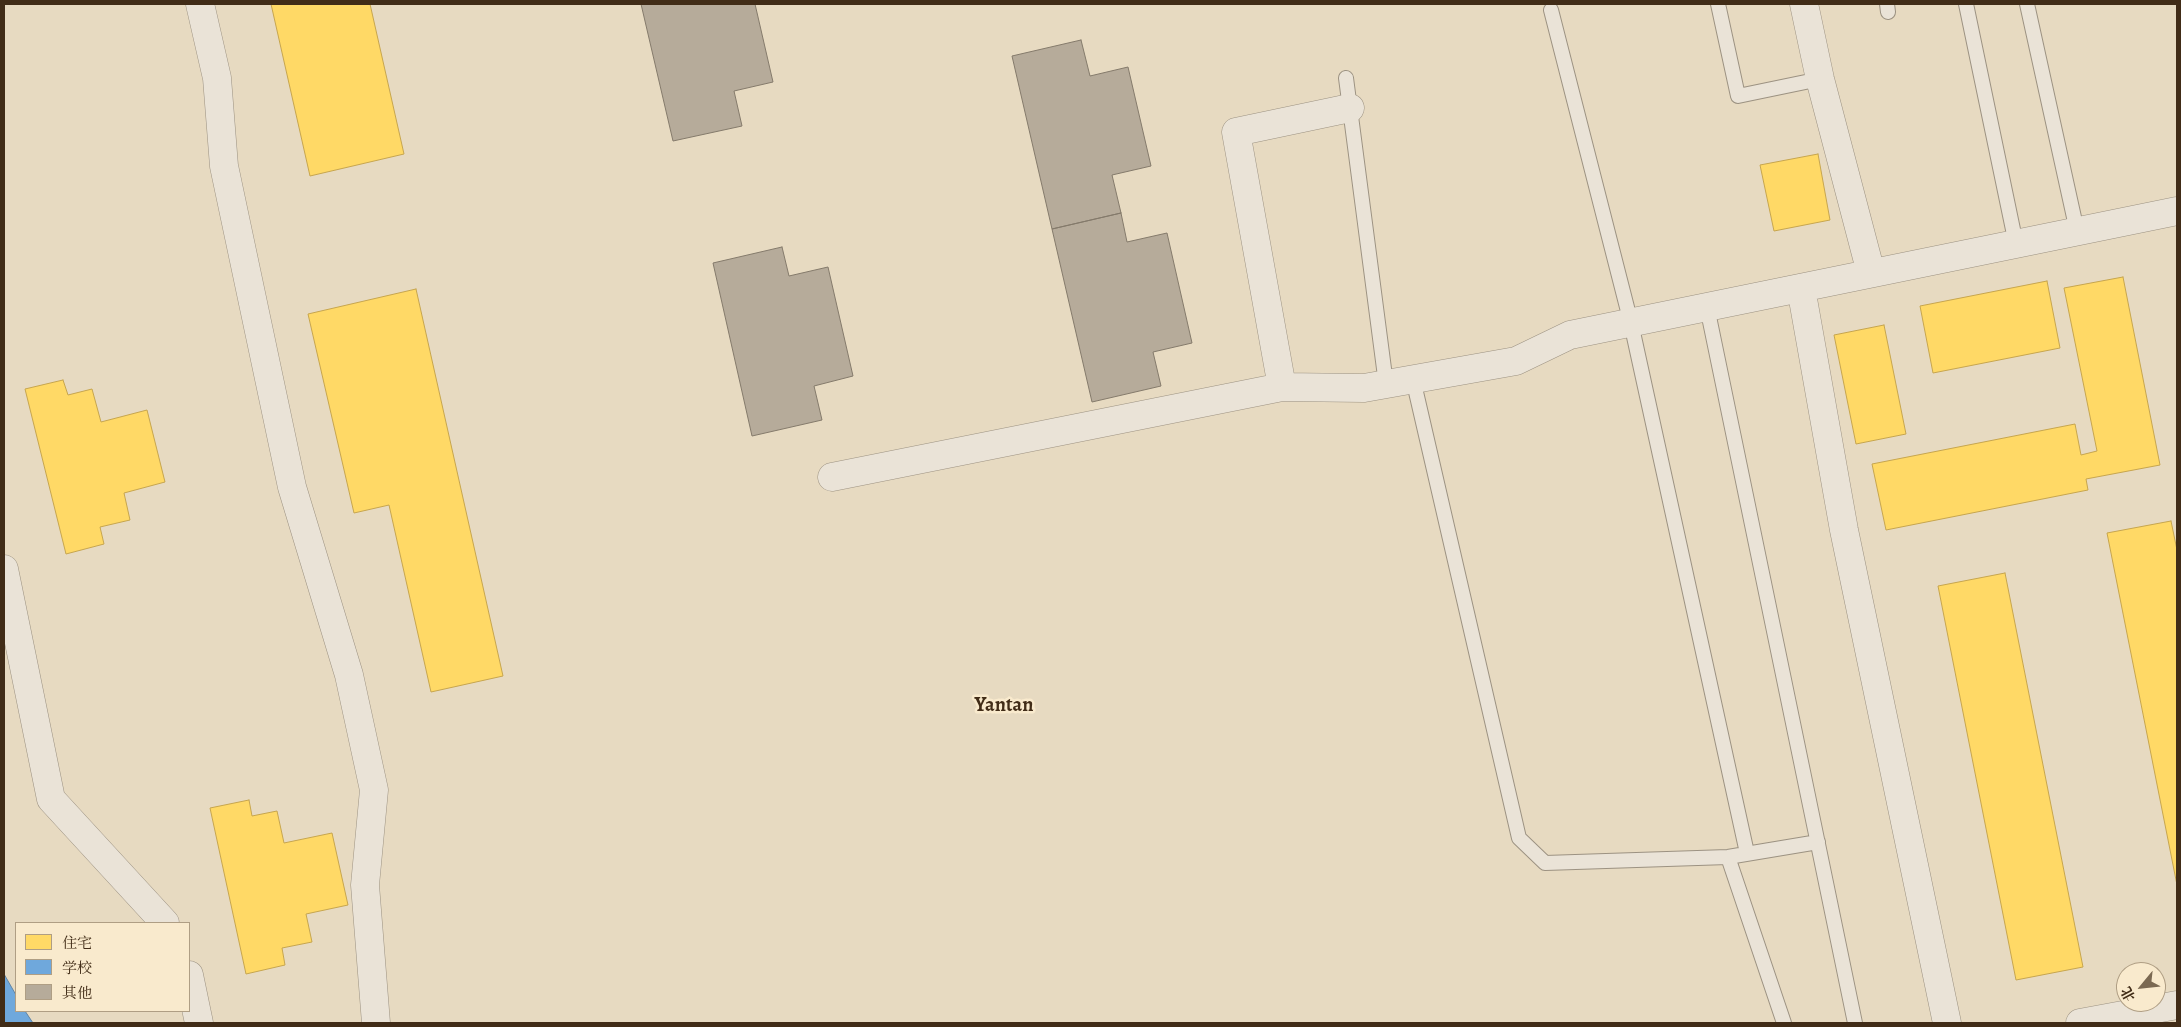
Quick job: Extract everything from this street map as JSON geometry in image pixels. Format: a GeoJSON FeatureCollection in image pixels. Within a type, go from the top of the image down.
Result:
{"type":"FeatureCollection","features":[{"type":"Feature","properties":{"kind":"street"},"geometry":{"type":"LineString","coordinates":[[200,4],[217,78],[224,166],[292,487],[349,675],[374,790],[365,885],[376,1023]]}},
{"type":"Feature","properties":{"kind":"street"},"geometry":{"type":"LineString","coordinates":[[1804,4],[1820,79],[1871,273]]}},
{"type":"Feature","properties":{"kind":"street"},"geometry":{"type":"LineString","coordinates":[[1282,388],[1236,132],[1350,108]]}},
{"type":"Feature","properties":{"kind":"street"},"geometry":{"type":"LineString","coordinates":[[832,477],[1282,388],[1364,388],[1516,361],[1570,335],[2177,211]]}},
{"type":"Feature","properties":{"kind":"street"},"geometry":{"type":"LineString","coordinates":[[1801,288],[1844,530],[1947,1023]]}},
{"type":"Feature","properties":{"kind":"street"},"geometry":{"type":"LineString","coordinates":[[4,569],[51,799],[164,922]]}},
{"type":"Feature","properties":{"kind":"street"},"geometry":{"type":"LineString","coordinates":[[190,980],[199,1023]]}},
{"type":"Feature","properties":{"kind":"street"},"geometry":{"type":"LineString","coordinates":[[2080,1023],[2177,1006]]}},
{"type":"Feature","properties":{"kind":"lane"},"geometry":{"type":"LineString","coordinates":[[1718,4],[1738,96],[1820,79]]}},
{"type":"Feature","properties":{"kind":"lane"},"geometry":{"type":"LineString","coordinates":[[1966,4],[2016,244]]}},
{"type":"Feature","properties":{"kind":"lane"},"geometry":{"type":"LineString","coordinates":[[2026,4],[2077,231]]}},
{"type":"Feature","properties":{"kind":"lane"},"geometry":{"type":"LineString","coordinates":[[1551,10],[1631,322],[1747,854]]}},
{"type":"Feature","properties":{"kind":"lane"},"geometry":{"type":"LineString","coordinates":[[1346,78],[1386,384]]}},
{"type":"Feature","properties":{"kind":"lane"},"geometry":{"type":"LineString","coordinates":[[1707,307],[1855,1023]]}},
{"type":"Feature","properties":{"kind":"lane"},"geometry":{"type":"LineString","coordinates":[[1413,379],[1519,838],[1545,863],[1728,857],[1818,842]]}},
{"type":"Feature","properties":{"kind":"lane"},"geometry":{"type":"LineString","coordinates":[[1728,857],[1784,1023]]}},
{"type":"Feature","properties":{"kind":"building: 住宅"},"geometry":{"type":"Polygon","coordinates":[[[271,4],[370,4],[404,154],[310,176],[271,4]]]}},
{"type":"Feature","properties":{"kind":"building: 住宅"},"geometry":{"type":"Polygon","coordinates":[[[1818,154],[1830,220],[1774,231],[1760,165],[1818,154]]]}},
{"type":"Feature","properties":{"kind":"building: 住宅"},"geometry":{"type":"Polygon","coordinates":[[[2123,277],[2160,465],[2086,479],[2088,490],[1886,530],[1872,464],[2075,424],[2081,455],[2097,451],[2064,288],[2123,277]]]}},
{"type":"Feature","properties":{"kind":"building: 住宅"},"geometry":{"type":"Polygon","coordinates":[[[2047,281],[2060,348],[1933,373],[1920,306],[2047,281]]]}},
{"type":"Feature","properties":{"kind":"building: 住宅"},"geometry":{"type":"Polygon","coordinates":[[[416,289],[503,676],[431,692],[389,505],[354,513],[308,314],[416,289]]]}},
{"type":"Feature","properties":{"kind":"building: 住宅"},"geometry":{"type":"Polygon","coordinates":[[[1884,325],[1906,434],[1856,444],[1834,335],[1884,325]]]}},
{"type":"Feature","properties":{"kind":"building: 住宅"},"geometry":{"type":"Polygon","coordinates":[[[63,380],[68,395],[92,389],[101,422],[147,410],[165,482],[124,493],[130,520],[100,527],[104,544],[66,554],[25,389],[63,380]]]}},
{"type":"Feature","properties":{"kind":"building: 住宅"},"geometry":{"type":"Polygon","coordinates":[[[2171,521],[2177,550],[2177,885],[2107,533],[2171,521]]]}},
{"type":"Feature","properties":{"kind":"building: 住宅"},"geometry":{"type":"Polygon","coordinates":[[[2005,573],[2083,967],[2016,980],[1938,586],[2005,573]]]}},
{"type":"Feature","properties":{"kind":"building: 住宅"},"geometry":{"type":"Polygon","coordinates":[[[249,800],[252,816],[277,811],[284,843],[332,833],[348,905],[306,914],[312,942],[282,948],[285,965],[246,974],[210,808],[249,800]]]}},
{"type":"Feature","properties":{"kind":"building: 学校"},"geometry":{"type":"Polygon","coordinates":[[[4,974],[15,993],[15,1012],[26,1012],[33,1023],[4,1023],[4,974]]]}},
{"type":"Feature","properties":{"kind":"building: 其他"},"geometry":{"type":"Polygon","coordinates":[[[641,4],[755,4],[773,82],[734,91],[742,126],[673,141],[641,4]]]}},
{"type":"Feature","properties":{"kind":"building: 其他"},"geometry":{"type":"Polygon","coordinates":[[[1081,40],[1090,76],[1128,67],[1151,166],[1112,175],[1121,213],[1052,229],[1012,56],[1081,40]]]}},
{"type":"Feature","properties":{"kind":"building: 其他"},"geometry":{"type":"Polygon","coordinates":[[[1121,213],[1127,242],[1167,233],[1192,343],[1153,352],[1161,386],[1092,402],[1052,229],[1121,213]]]}},
{"type":"Feature","properties":{"kind":"building: 其他"},"geometry":{"type":"Polygon","coordinates":[[[782,247],[789,276],[828,267],[853,376],[814,386],[822,420],[752,436],[713,263],[782,247]]]}},
{"type":"Feature","properties":{"kind":"district","name":"Yantan"},"geometry":{"type":"Point","coordinates":[1004,706]}}]}
